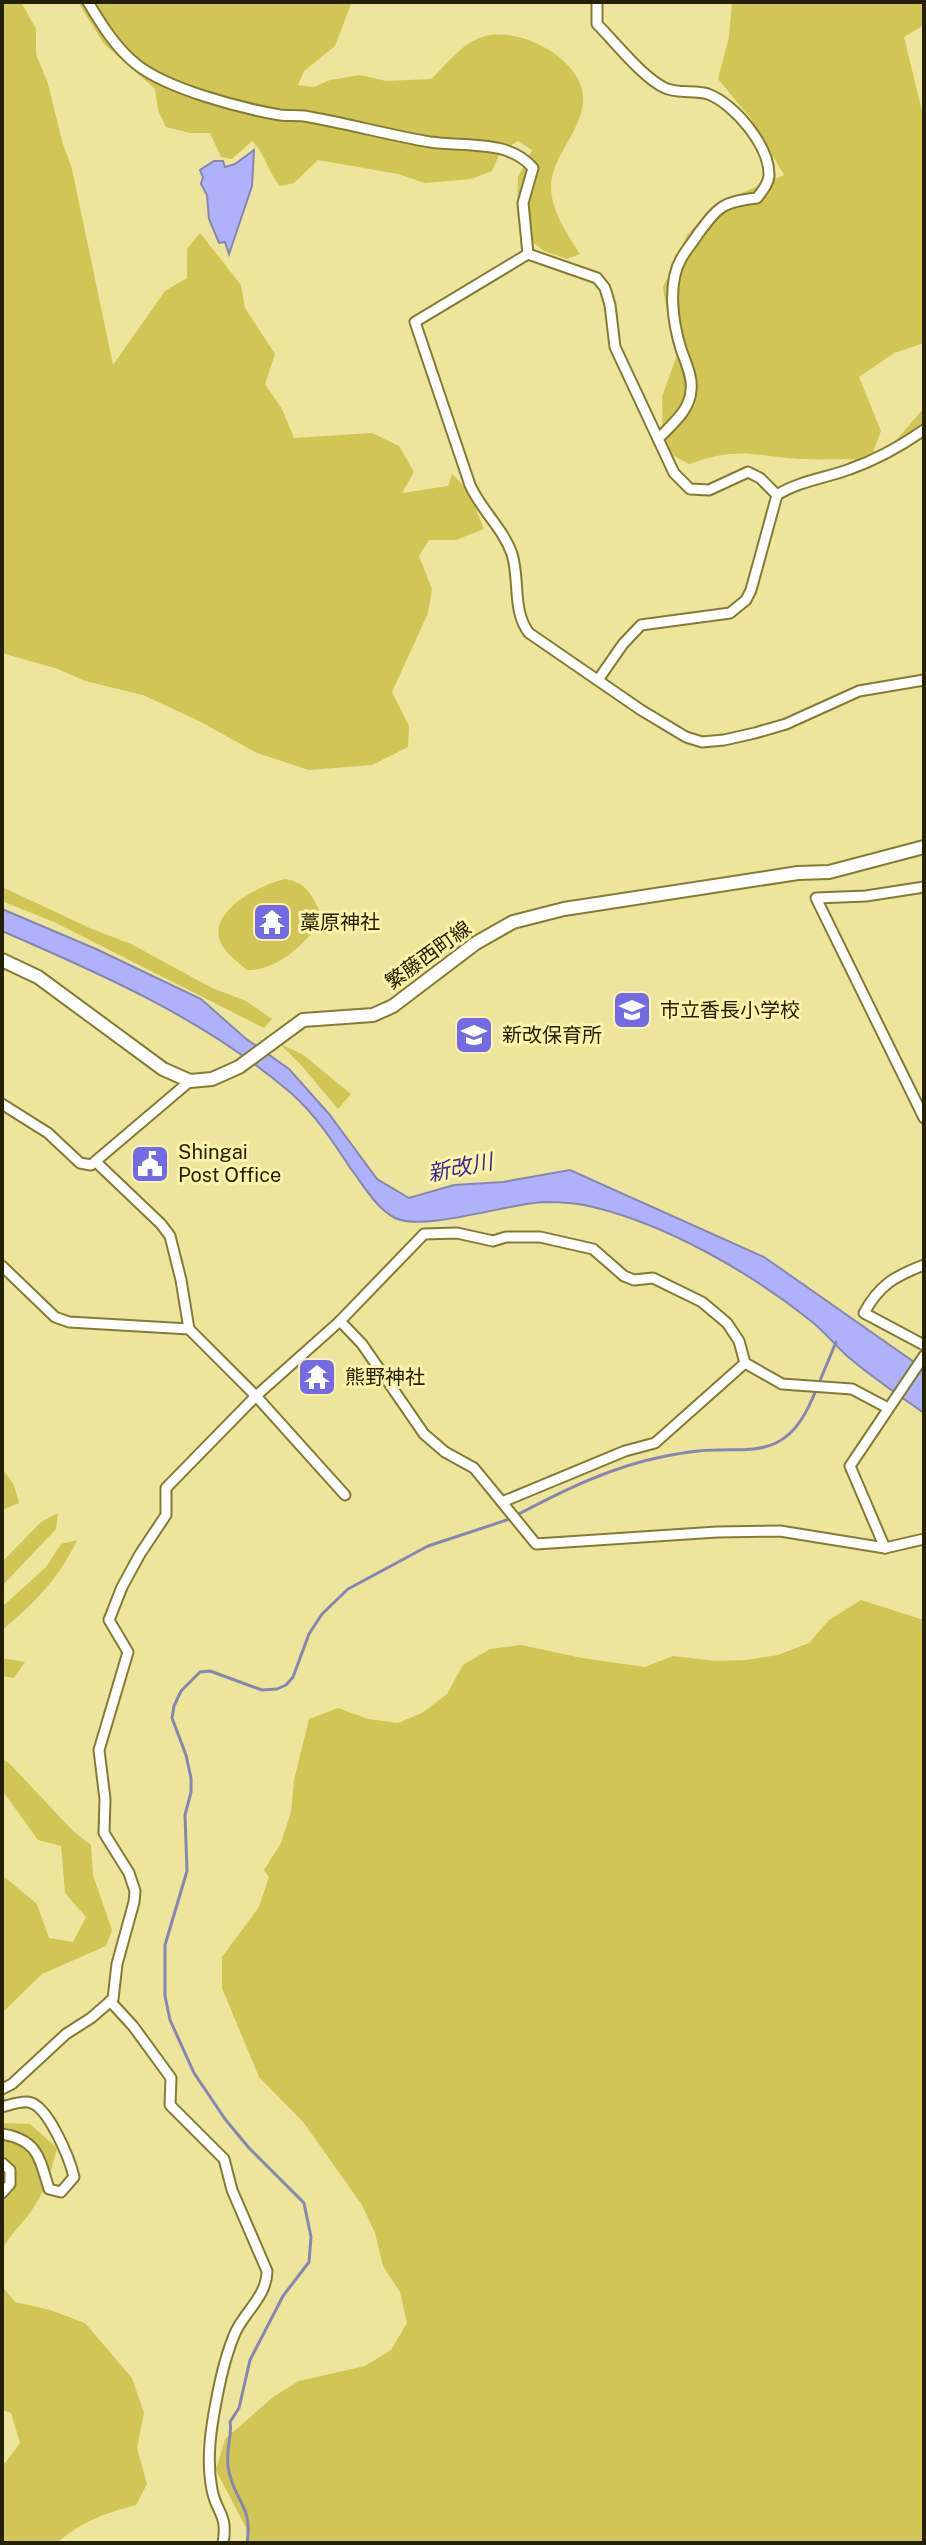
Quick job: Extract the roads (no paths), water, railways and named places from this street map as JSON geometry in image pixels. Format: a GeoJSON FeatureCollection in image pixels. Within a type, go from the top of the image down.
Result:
{"type":"FeatureCollection","features":[{"type":"Feature","properties":{"kind":"main road","name":"繁藤西町線"},"geometry":{"type":"LineString","coordinates":[[190,1081],[212,1079],[239,1067],[303,1020],[373,1015],[393,1006],[476,943],[513,922],[536,915],[798,873],[829,872],[924,847]]}},
{"type":"Feature","properties":{"kind":"main road"},"geometry":{"type":"LineString","coordinates":[[2,960],[38,977],[163,1069],[190,1081]]}},
{"type":"Feature","properties":{"kind":"street"},"geometry":{"type":"LineString","coordinates":[[88,2],[105,29],[137,65],[170,83],[217,99],[282,115],[305,116],[431,142],[495,147],[525,158],[533,168],[523,203],[528,254]]}},
{"type":"Feature","properties":{"kind":"street"},"geometry":{"type":"LineString","coordinates":[[597,2],[597,24],[645,72],[666,88],[707,94],[730,106],[748,127],[766,159],[769,177],[757,198],[729,201],[712,214],[679,261],[674,277],[673,310],[692,391],[686,410],[658,439]]}},
{"type":"Feature","properties":{"kind":"street"},"geometry":{"type":"LineString","coordinates":[[528,254],[597,278],[605,288],[615,347],[674,473],[690,489],[709,490],[748,472],[760,478],[777,495]]}},
{"type":"Feature","properties":{"kind":"street"},"geometry":{"type":"LineString","coordinates":[[528,254],[415,322],[470,485],[512,554],[520,621],[544,645],[686,737],[702,742],[771,729],[859,691],[924,680]]}},
{"type":"Feature","properties":{"kind":"street"},"geometry":{"type":"LineString","coordinates":[[598,680],[623,644],[641,625],[730,613],[746,600],[777,495],[787,488],[850,469],[883,455],[924,430]]}},
{"type":"Feature","properties":{"kind":"street"},"geometry":{"type":"LineString","coordinates":[[924,887],[866,896],[816,898],[924,1118]]}},
{"type":"Feature","properties":{"kind":"street"},"geometry":{"type":"LineString","coordinates":[[2,1104],[48,1133],[85,1165],[97,1163],[190,1081]]}},
{"type":"Feature","properties":{"kind":"street"},"geometry":{"type":"LineString","coordinates":[[97,1163],[170,1236],[189,1329],[256,1396],[345,1495]]}},
{"type":"Feature","properties":{"kind":"street"},"geometry":{"type":"LineString","coordinates":[[2,2089],[12,2084],[66,2034],[110,2001],[135,1891],[129,1873],[104,1833],[105,1799],[99,1750],[128,1652],[109,1620],[140,1554],[166,1515],[166,1488],[256,1396],[340,1321],[424,1234],[457,1233],[493,1241],[506,1237],[540,1237],[593,1249],[624,1276],[634,1280],[653,1278],[702,1302],[727,1323],[739,1341],[745,1363],[782,1384],[852,1389],[888,1408]]}},
{"type":"Feature","properties":{"kind":"street"},"geometry":{"type":"LineString","coordinates":[[924,1265],[901,1274],[874,1293],[864,1313],[924,1345]]}},
{"type":"Feature","properties":{"kind":"street"},"geometry":{"type":"LineString","coordinates":[[2,1266],[55,1317],[69,1322],[189,1329]]}},
{"type":"Feature","properties":{"kind":"street"},"geometry":{"type":"LineString","coordinates":[[340,1321],[362,1344],[424,1434],[445,1452],[474,1468],[536,1544],[780,1531],[885,1548],[924,1539]]}},
{"type":"Feature","properties":{"kind":"street"},"geometry":{"type":"LineString","coordinates":[[885,1548],[850,1466],[924,1356]]}},
{"type":"Feature","properties":{"kind":"street"},"geometry":{"type":"LineString","coordinates":[[502,1502],[625,1451],[655,1443],[745,1363]]}},
{"type":"Feature","properties":{"kind":"street"},"geometry":{"type":"LineString","coordinates":[[110,2001],[133,2026],[171,2078],[170,2105],[224,2159],[232,2190],[267,2271],[262,2293],[236,2331],[218,2394],[211,2434],[209,2471],[213,2494],[226,2526],[223,2543]]}},
{"type":"Feature","properties":{"kind":"street"},"geometry":{"type":"LineString","coordinates":[[2,2107],[26,2101],[37,2105],[71,2161],[74,2177],[61,2192],[49,2189],[31,2142],[2,2134]]}},
{"type":"Feature","properties":{"kind":"street"},"geometry":{"type":"LineString","coordinates":[[2,2163],[10,2170],[10,2184],[2,2193]]}},
{"type":"Feature","properties":{"kind":"water"},"geometry":{"type":"Polygon","coordinates":[[[254,150],[252,186],[229,254],[225,242],[219,243],[209,219],[200,170],[214,161],[223,161],[225,167],[235,164],[254,150]]]}},
{"type":"Feature","properties":{"kind":"water"},"geometry":{"type":"Polygon","coordinates":[[[2,909],[201,999],[245,1038],[289,1069],[329,1114],[377,1179],[409,1198],[454,1185],[503,1182],[570,1170],[764,1257],[924,1369],[924,1413],[846,1355],[816,1325],[762,1285],[679,1238],[621,1215],[593,1207],[544,1202],[426,1222],[395,1218],[371,1196],[308,1110],[258,1067],[153,1001],[2,931],[2,909]]]}},
{"type":"Feature","properties":{"kind":"waterway"},"geometry":{"type":"LineString","coordinates":[[819,1383],[836,1342]]}},
{"type":"Feature","properties":{"kind":"waterway"},"geometry":{"type":"LineString","coordinates":[[517,1515],[589,1480],[646,1460],[697,1451],[769,1446],[796,1427],[816,1390]]}},
{"type":"Feature","properties":{"kind":"waterway"},"geometry":{"type":"LineString","coordinates":[[247,2543],[248,2521],[228,2465],[230,2422],[239,2408],[250,2360],[283,2296],[309,2262],[311,2237],[304,2203],[225,2119],[194,2073],[170,2020],[165,1996],[165,1945],[187,1871],[185,1815],[191,1792],[186,1755],[172,1718],[174,1706],[181,1691],[200,1672],[210,1671],[262,1690],[286,1685],[293,1677],[309,1634],[322,1614],[348,1589],[428,1546],[510,1519]]}},
{"type":"Feature","properties":{"kind":"place","name":"藁原神社"},"geometry":{"type":"Point","coordinates":[272,922]}},
{"type":"Feature","properties":{"kind":"place","name":"市立香長小学校"},"geometry":{"type":"Point","coordinates":[632,1010]}},
{"type":"Feature","properties":{"kind":"place","name":"新改保育所"},"geometry":{"type":"Point","coordinates":[474,1035]}},
{"type":"Feature","properties":{"kind":"place","name":"Shingai Post Office"},"geometry":{"type":"Point","coordinates":[150,1164]}},
{"type":"Feature","properties":{"kind":"place","name":"熊野神社"},"geometry":{"type":"Point","coordinates":[317,1377]}},
{"type":"Feature","properties":{"kind":"water label","name":"新改川"},"geometry":{"type":"Point","coordinates":[460,1167]}}]}
